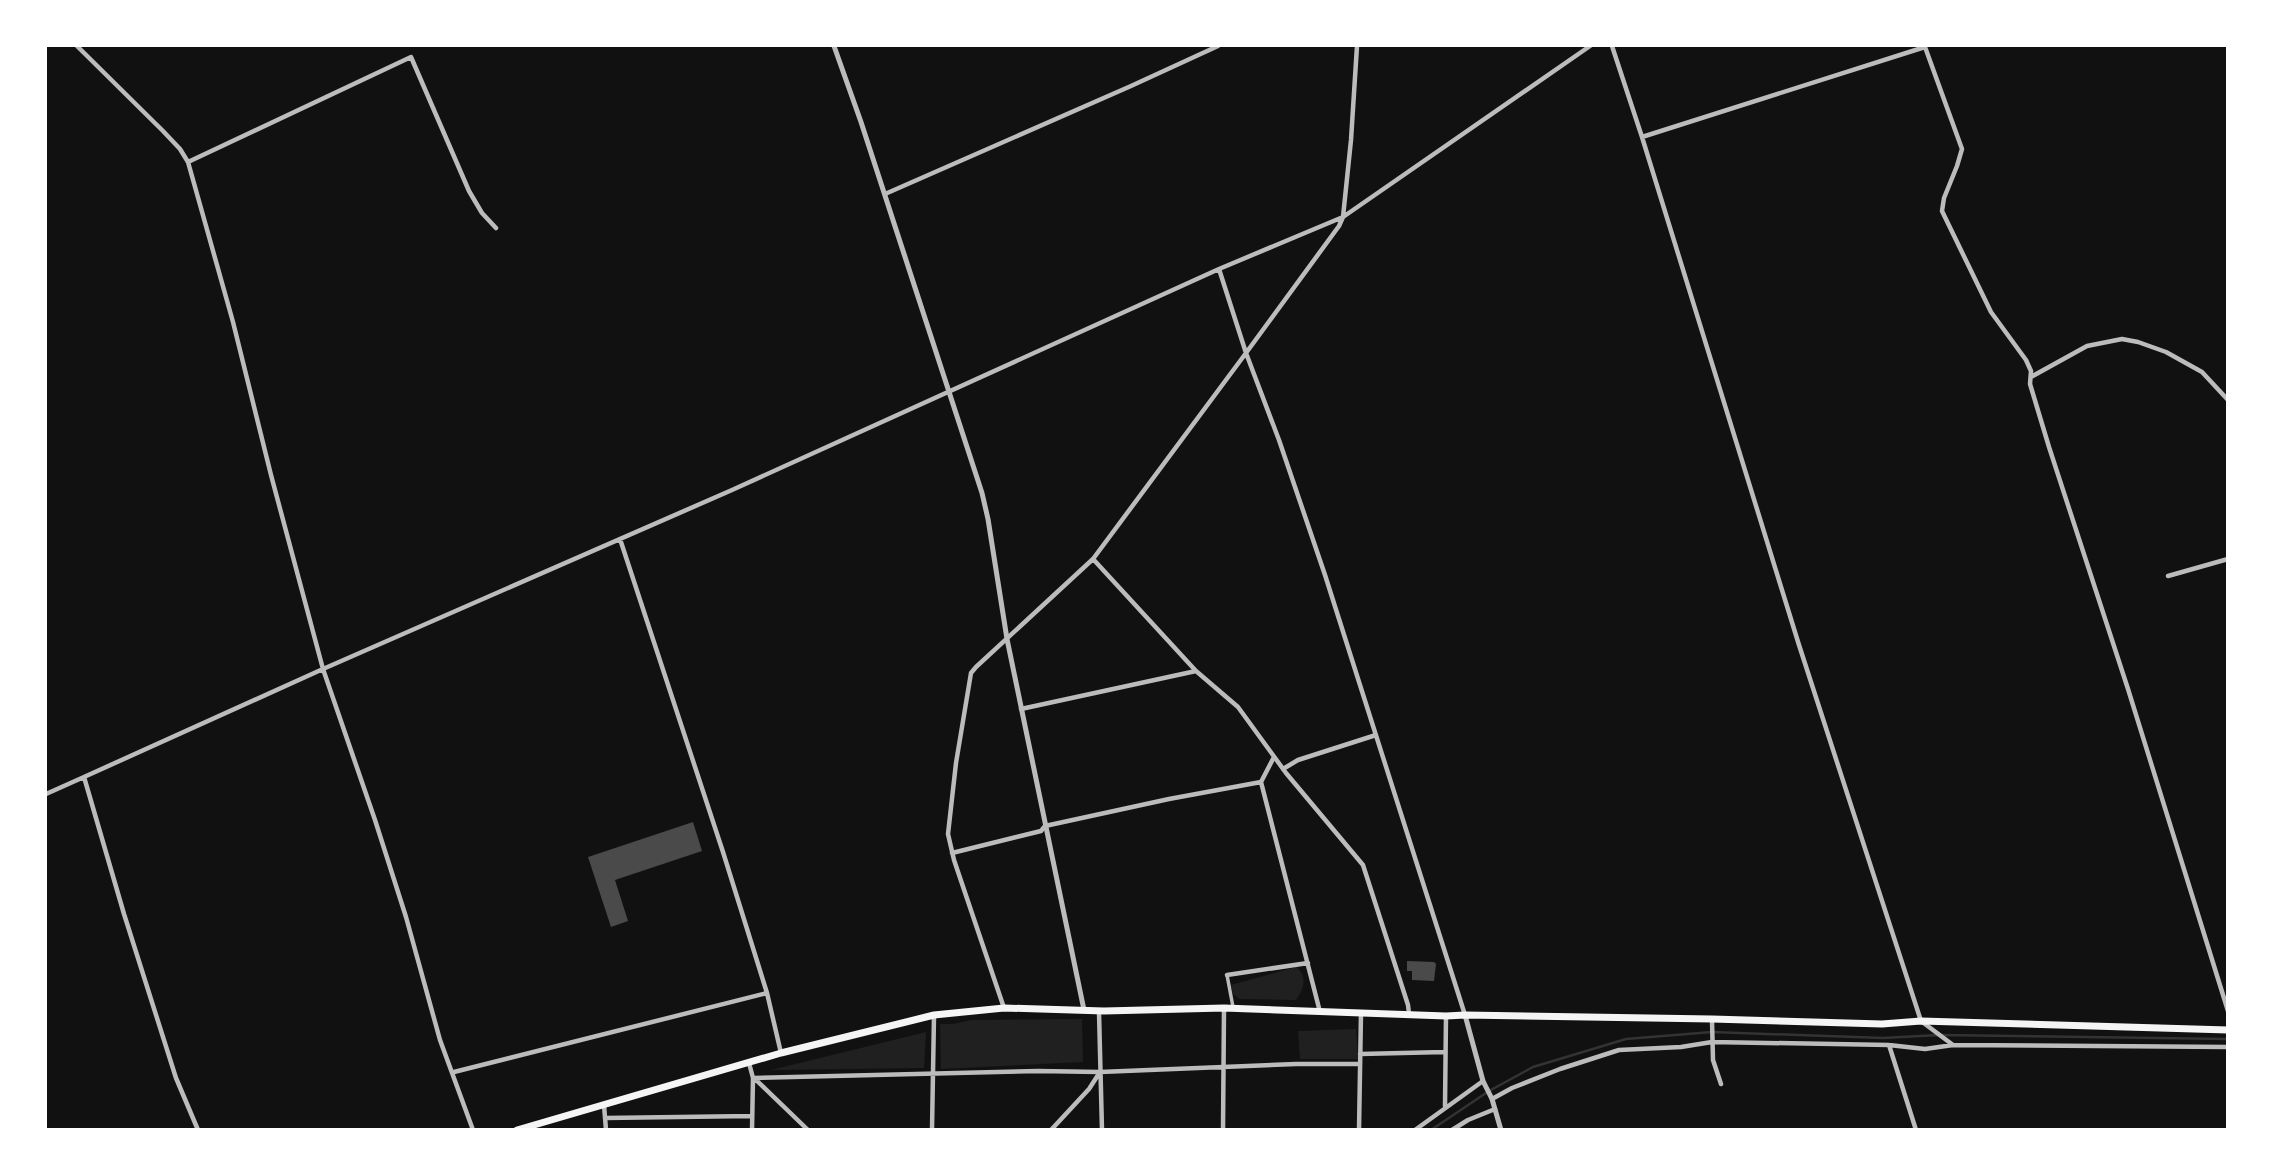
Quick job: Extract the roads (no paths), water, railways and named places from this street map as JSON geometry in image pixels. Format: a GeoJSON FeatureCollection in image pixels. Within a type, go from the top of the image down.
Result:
{"type":"FeatureCollection","features":[{"type":"Feature","properties":{"kind":"main road"},"geometry":{"type":"LineString","coordinates":[[517,1129],[781,1053],[934,1015],[1004,1008],[1099,1011],[1233,1008],[1446,1016],[1882,1024],[1921,1021],[2228,1030]]}},
{"type":"Feature","properties":{"kind":"street"},"geometry":{"type":"LineString","coordinates":[[77,46],[163,131],[188,162],[323,669],[406,917],[440,1040],[473,1129]]}},
{"type":"Feature","properties":{"kind":"street"},"geometry":{"type":"LineString","coordinates":[[834,46],[982,493],[1007,639],[1084,1010]]}},
{"type":"Feature","properties":{"kind":"street"},"geometry":{"type":"LineString","coordinates":[[885,194],[1218,46]]}},
{"type":"Feature","properties":{"kind":"street"},"geometry":{"type":"LineString","coordinates":[[1004,1008],[948,834],[956,763],[971,673],[1093,559],[1339,226],[1343,217],[1351,140],[1357,46]]}},
{"type":"Feature","properties":{"kind":"street"},"geometry":{"type":"LineString","coordinates":[[46,794],[323,669],[745,485],[1219,269],[1343,217],[1590,46]]}},
{"type":"Feature","properties":{"kind":"street"},"geometry":{"type":"LineString","coordinates":[[1612,46],[1799,645],[1921,1021],[1953,1045]]}},
{"type":"Feature","properties":{"kind":"street"},"geometry":{"type":"LineString","coordinates":[[1642,136],[1925,46],[1962,149],[1942,211],[1991,312],[2026,360],[2049,447],[2228,1011]]}},
{"type":"Feature","properties":{"kind":"street"},"geometry":{"type":"LineString","coordinates":[[188,162],[411,57],[469,191],[482,213],[496,228]]}},
{"type":"Feature","properties":{"kind":"street"},"geometry":{"type":"LineString","coordinates":[[1219,269],[1376,735],[1483,1080],[1501,1129]]}},
{"type":"Feature","properties":{"kind":"street"},"geometry":{"type":"LineString","coordinates":[[2031,377],[2087,346],[2123,339],[2166,352],[2206,375],[2228,401]]}},
{"type":"Feature","properties":{"kind":"street"},"geometry":{"type":"LineString","coordinates":[[620,539],[767,993],[781,1053]]}},
{"type":"Feature","properties":{"kind":"street"},"geometry":{"type":"LineString","coordinates":[[1093,559],[1196,671],[1238,707],[1283,769],[1363,865],[1409,1014]]}},
{"type":"Feature","properties":{"kind":"street"},"geometry":{"type":"LineString","coordinates":[[2168,576],[2228,559]]}},
{"type":"Feature","properties":{"kind":"street"},"geometry":{"type":"LineString","coordinates":[[1021,709],[1196,671]]}},
{"type":"Feature","properties":{"kind":"street"},"geometry":{"type":"LineString","coordinates":[[1283,769],[1298,760],[1376,735]]}},
{"type":"Feature","properties":{"kind":"street"},"geometry":{"type":"LineString","coordinates":[[1274,757],[1261,782],[1320,1013]]}},
{"type":"Feature","properties":{"kind":"street"},"geometry":{"type":"LineString","coordinates":[[84,776],[176,1078],[198,1129]]}},
{"type":"Feature","properties":{"kind":"street"},"geometry":{"type":"LineString","coordinates":[[952,853],[1041,831],[1045,826],[1261,782]]}},
{"type":"Feature","properties":{"kind":"street"},"geometry":{"type":"LineString","coordinates":[[1233,1008],[1227,975],[1308,963]]}},
{"type":"Feature","properties":{"kind":"street"},"geometry":{"type":"LineString","coordinates":[[454,1072],[767,993]]}},
{"type":"Feature","properties":{"kind":"street"},"geometry":{"type":"LineString","coordinates":[[1223,1129],[1224,1008]]}},
{"type":"Feature","properties":{"kind":"street"},"geometry":{"type":"LineString","coordinates":[[1099,1011],[1102,1129]]}},
{"type":"Feature","properties":{"kind":"street"},"geometry":{"type":"LineString","coordinates":[[1359,1129],[1361,1013]]}},
{"type":"Feature","properties":{"kind":"street"},"geometry":{"type":"LineString","coordinates":[[932,1129],[934,1015]]}},
{"type":"Feature","properties":{"kind":"street"},"geometry":{"type":"LineString","coordinates":[[1445,1106],[1446,1016]]}},
{"type":"Feature","properties":{"kind":"street"},"geometry":{"type":"LineString","coordinates":[[1712,1019],[1713,1060],[1721,1084]]}},
{"type":"Feature","properties":{"kind":"street"},"geometry":{"type":"LineString","coordinates":[[1492,1099],[1560,1069],[1619,1050],[1681,1047],[1712,1042],[1889,1045],[1925,1049],[1953,1045],[2228,1047]]}},
{"type":"Feature","properties":{"kind":"street"},"geometry":{"type":"LineString","coordinates":[[1889,1045],[1916,1129]]}},
{"type":"Feature","properties":{"kind":"street"},"geometry":{"type":"LineString","coordinates":[[1360,1054],[1445,1052]]}},
{"type":"Feature","properties":{"kind":"street"},"geometry":{"type":"LineString","coordinates":[[749,1063],[754,1077],[752,1129]]}},
{"type":"Feature","properties":{"kind":"street"},"geometry":{"type":"LineString","coordinates":[[754,1077],[1100,1072],[1360,1064]]}},
{"type":"Feature","properties":{"kind":"street"},"geometry":{"type":"LineString","coordinates":[[1051,1129],[1089,1089],[1100,1072]]}},
{"type":"Feature","properties":{"kind":"street"},"geometry":{"type":"LineString","coordinates":[[754,1077],[808,1129]]}},
{"type":"Feature","properties":{"kind":"street"},"geometry":{"type":"LineString","coordinates":[[1415,1129],[1483,1080]]}},
{"type":"Feature","properties":{"kind":"street"},"geometry":{"type":"LineString","coordinates":[[604,1105],[606,1129]]}},
{"type":"Feature","properties":{"kind":"street"},"geometry":{"type":"LineString","coordinates":[[1452,1129],[1495,1109]]}},
{"type":"Feature","properties":{"kind":"street"},"geometry":{"type":"LineString","coordinates":[[606,1118],[752,1116]]}},
{"type":"Feature","properties":{"kind":"waterway"},"geometry":{"type":"LineString","coordinates":[[1431,1130],[1489,1091],[1533,1067],[1626,1039],[1712,1032],[1883,1038],[1939,1035],[2228,1039]]}}]}
